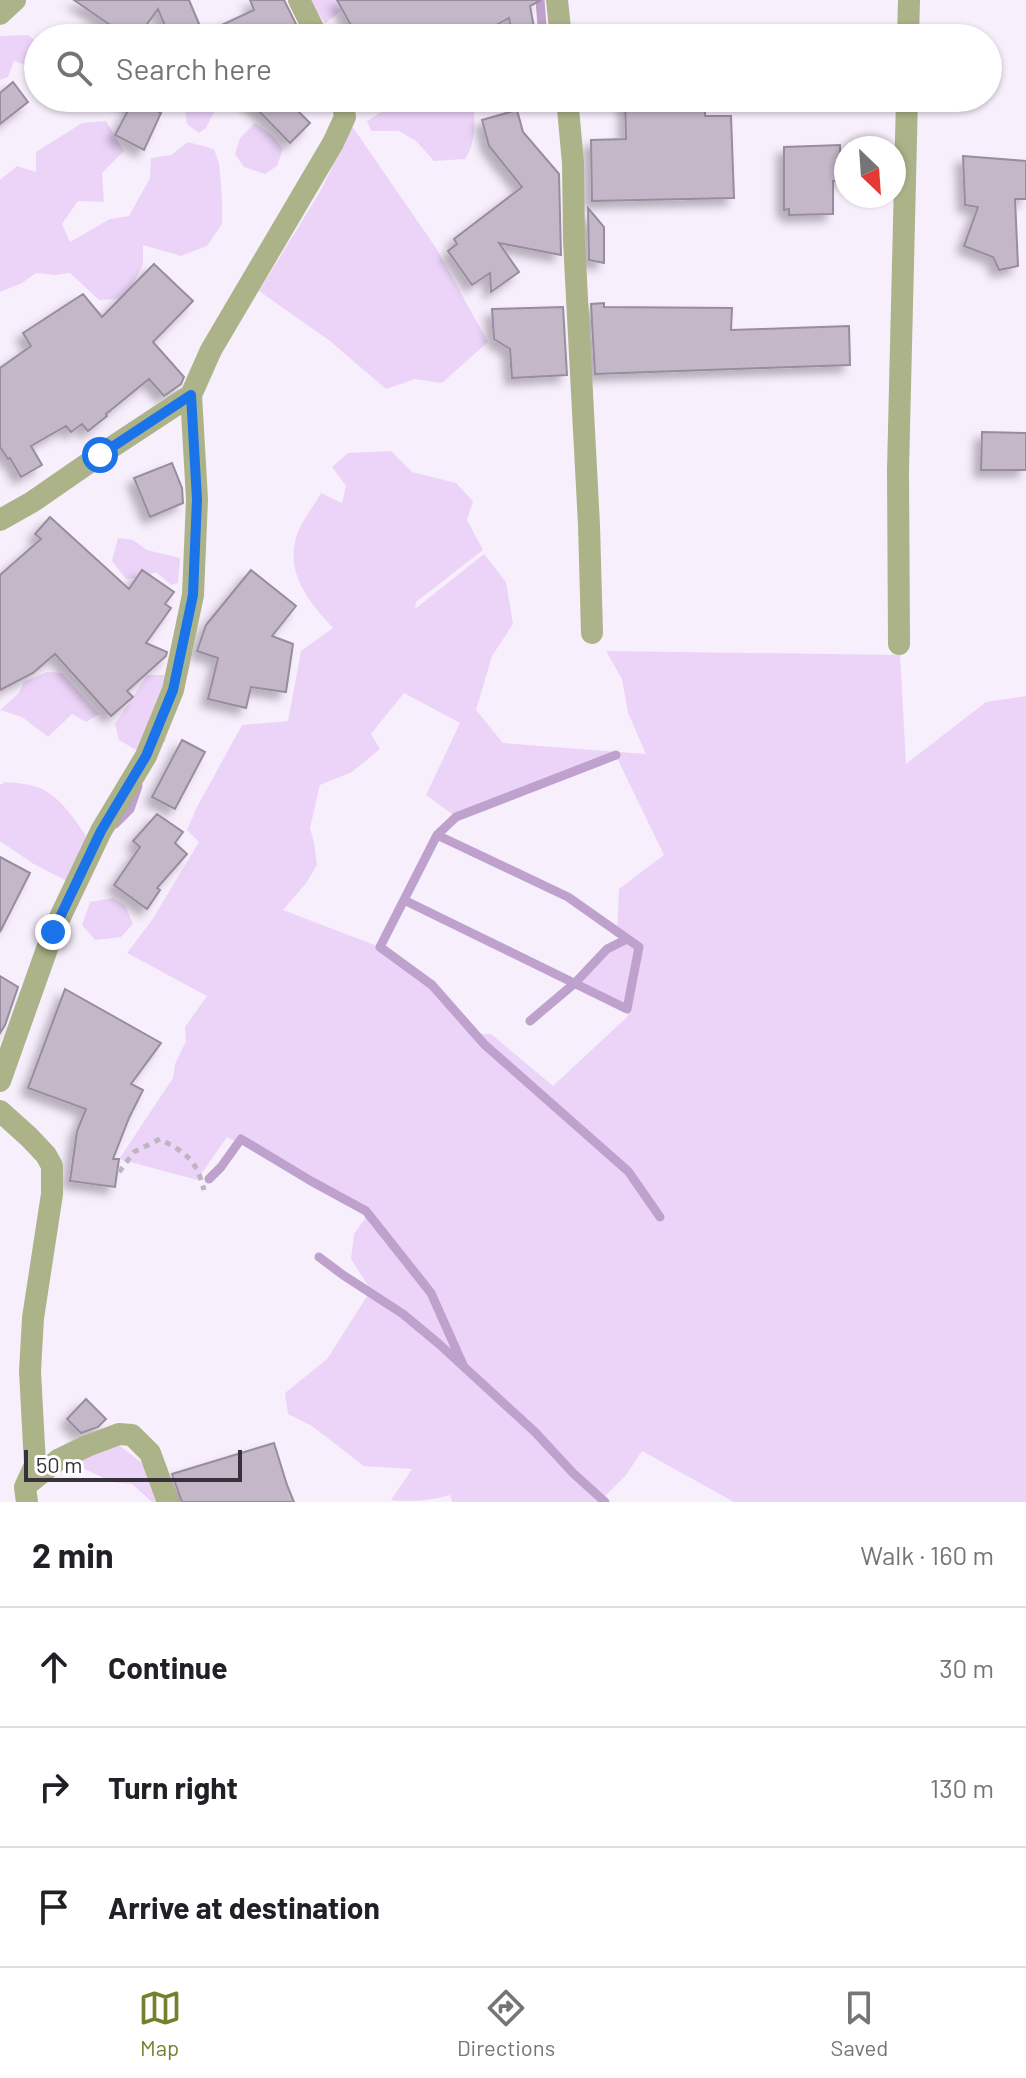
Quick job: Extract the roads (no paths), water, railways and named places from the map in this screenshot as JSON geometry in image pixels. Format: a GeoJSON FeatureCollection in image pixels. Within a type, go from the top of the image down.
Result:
{"type":"FeatureCollection","features":[{"type":"Feature","properties":{"kind":"street"},"geometry":{"type":"LineString","coordinates":[[0,14],[15,0]]}},
{"type":"Feature","properties":{"kind":"street"},"geometry":{"type":"LineString","coordinates":[[299,0],[311,24]]}},
{"type":"Feature","properties":{"kind":"street"},"geometry":{"type":"LineString","coordinates":[[557,0],[560,24]]}},
{"type":"Feature","properties":{"kind":"street"},"geometry":{"type":"LineString","coordinates":[[908,24],[909,0]]}},
{"type":"Feature","properties":{"kind":"street"},"geometry":{"type":"LineString","coordinates":[[0,1081],[53,932],[101,831],[146,756],[173,690],[193,595],[197,499],[191,395],[211,350],[333,143],[345,117],[344,112]]}},
{"type":"Feature","properties":{"kind":"street"},"geometry":{"type":"LineString","coordinates":[[568,112],[592,633]]}},
{"type":"Feature","properties":{"kind":"street"},"geometry":{"type":"LineString","coordinates":[[899,644],[898,454],[907,112]]}},
{"type":"Feature","properties":{"kind":"street"},"geometry":{"type":"LineString","coordinates":[[0,520],[32,502],[191,395]]}},
{"type":"Feature","properties":{"kind":"street"},"geometry":{"type":"LineString","coordinates":[[0,1111],[29,1137],[52,1166],[52,1194],[33,1318],[30,1371],[35,1465],[26,1495]]}},
{"type":"Feature","properties":{"kind":"street"},"geometry":{"type":"LineString","coordinates":[[26,1495],[58,1460],[119,1434],[132,1435],[150,1453],[168,1502]]}},
{"type":"Feature","properties":{"kind":"waterway"},"geometry":{"type":"LineString","coordinates":[[540,0],[542,24]]}},
{"type":"Feature","properties":{"kind":"waterway"},"geometry":{"type":"LineString","coordinates":[[616,755],[456,817],[437,835],[380,947],[432,985],[484,1044],[628,1171],[660,1217]]}},
{"type":"Feature","properties":{"kind":"waterway"},"geometry":{"type":"LineString","coordinates":[[115,824],[130,809],[138,786]]}},
{"type":"Feature","properties":{"kind":"waterway"},"geometry":{"type":"LineString","coordinates":[[404,900],[627,1009],[639,947],[568,897],[437,835]]}},
{"type":"Feature","properties":{"kind":"waterway"},"geometry":{"type":"LineString","coordinates":[[530,1021],[575,983],[607,949],[627,939]]}},
{"type":"Feature","properties":{"kind":"waterway"},"geometry":{"type":"LineString","coordinates":[[209,1179],[241,1139],[366,1211],[431,1293],[464,1367]]}},
{"type":"Feature","properties":{"kind":"waterway"},"geometry":{"type":"LineString","coordinates":[[319,1257],[403,1314],[439,1344],[535,1432],[605,1502]]}}]}
